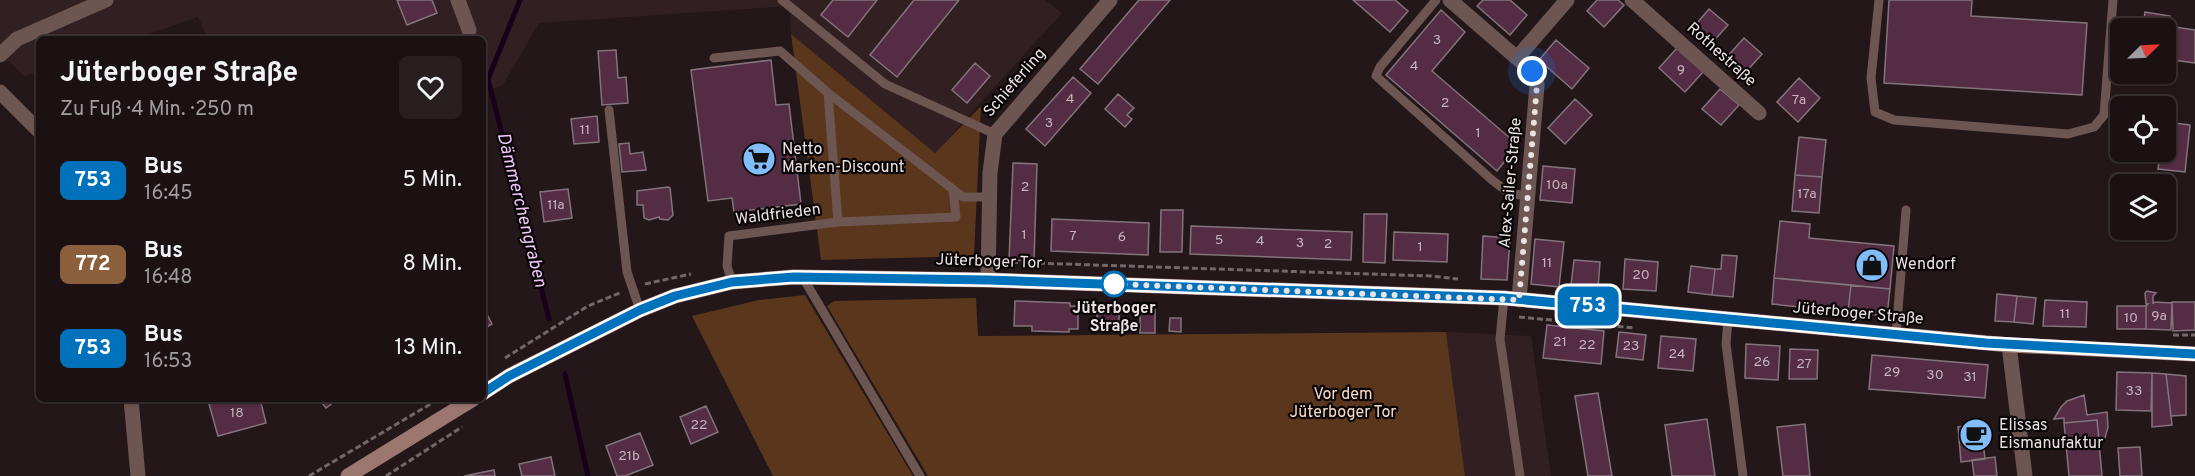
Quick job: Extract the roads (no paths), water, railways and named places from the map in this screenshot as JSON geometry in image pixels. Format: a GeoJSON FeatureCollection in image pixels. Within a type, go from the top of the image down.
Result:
{"type":"FeatureCollection","features":[{"type":"Feature","properties":{"kind":"main road","name":"Jüterboger Tor"},"geometry":{"type":"LineString","coordinates":[[486,391],[509,376],[640,310],[675,296],[732,282],[802,276],[988,280],[1511,299]]}},
{"type":"Feature","properties":{"kind":"main road","name":"Jüterboger Straße"},"geometry":{"type":"LineString","coordinates":[[1511,299],[2009,345],[2195,354]]}},
{"type":"Feature","properties":{"kind":"main road"},"geometry":{"type":"LineString","coordinates":[[348,476],[468,402]]}},
{"type":"Feature","properties":{"kind":"street"},"geometry":{"type":"LineString","coordinates":[[0,55],[17,39],[106,0]]}},
{"type":"Feature","properties":{"kind":"street"},"geometry":{"type":"LineString","coordinates":[[458,0],[469,30]]}},
{"type":"Feature","properties":{"kind":"street","name":"Schieferling"},"geometry":{"type":"LineString","coordinates":[[988,280],[990,197],[995,134],[1110,0]]}},
{"type":"Feature","properties":{"kind":"street","name":"Alex-Sailer-Straße"},"geometry":{"type":"LineString","coordinates":[[1450,0],[1532,71],[1536,78],[1527,196],[1511,299]]}},
{"type":"Feature","properties":{"kind":"street"},"geometry":{"type":"LineString","coordinates":[[1517,58],[1567,0]]}},
{"type":"Feature","properties":{"kind":"street","name":"Rothestraße"},"geometry":{"type":"LineString","coordinates":[[1632,0],[1759,113]]}},
{"type":"Feature","properties":{"kind":"street"},"geometry":{"type":"LineString","coordinates":[[0,92],[36,128]]}},
{"type":"Feature","properties":{"kind":"street"},"geometry":{"type":"LineString","coordinates":[[2009,345],[2025,476]]}},
{"type":"Feature","properties":{"kind":"street"},"geometry":{"type":"LineString","coordinates":[[130,402],[138,476]]}},
{"type":"Feature","properties":{"kind":"lane"},"geometry":{"type":"LineString","coordinates":[[782,0],[885,84],[995,134]]}},
{"type":"Feature","properties":{"kind":"lane"},"geometry":{"type":"LineString","coordinates":[[1436,0],[1380,67],[1376,76],[1492,180],[1509,193],[1527,196]]}},
{"type":"Feature","properties":{"kind":"lane"},"geometry":{"type":"LineString","coordinates":[[1879,0],[1871,78],[1875,112],[1894,120],[2068,134],[2094,128],[2104,115],[2113,0]]}},
{"type":"Feature","properties":{"kind":"lane"},"geometry":{"type":"LineString","coordinates":[[714,58],[780,51],[828,93],[963,196],[990,197]]}},
{"type":"Feature","properties":{"kind":"lane","name":"Waldfrieden"},"geometry":{"type":"LineString","coordinates":[[732,282],[727,266],[729,236],[838,222],[828,93]]}},
{"type":"Feature","properties":{"kind":"lane"},"geometry":{"type":"LineString","coordinates":[[609,110],[627,273],[640,310]]}},
{"type":"Feature","properties":{"kind":"lane"},"geometry":{"type":"LineString","coordinates":[[838,222],[956,217],[953,189]]}},
{"type":"Feature","properties":{"kind":"lane"},"geometry":{"type":"LineString","coordinates":[[1896,335],[1906,210]]}},
{"type":"Feature","properties":{"kind":"lane"},"geometry":{"type":"LineString","coordinates":[[802,276],[920,476]]}},
{"type":"Feature","properties":{"kind":"lane"},"geometry":{"type":"LineString","coordinates":[[1511,299],[1502,316],[1500,339],[1520,476]]}},
{"type":"Feature","properties":{"kind":"lane"},"geometry":{"type":"LineString","coordinates":[[1728,320],[1726,344],[1743,476]]}},
{"type":"Feature","properties":{"kind":"waterway","name":"Dämmerchengraben"},"geometry":{"type":"LineString","coordinates":[[520,0],[488,79],[549,319]]}},
{"type":"Feature","properties":{"kind":"waterway","name":"Dämmerchengraben"},"geometry":{"type":"LineString","coordinates":[[565,374],[588,476]]}},
{"type":"Feature","properties":{"kind":"place","name":"Netto Marken-Discount"},"geometry":{"type":"Point","coordinates":[759,159]}},
{"type":"Feature","properties":{"kind":"place","name":"Wendorf"},"geometry":{"type":"Point","coordinates":[1872,265]}},
{"type":"Feature","properties":{"kind":"place","name":"Jüterboger Straße"},"geometry":{"type":"Point","coordinates":[1114,284]}},
{"type":"Feature","properties":{"kind":"place","name":"Elissas Eismanufaktur"},"geometry":{"type":"Point","coordinates":[1976,435]}},
{"type":"Feature","properties":{"kind":"park label","name":"Vor dem Jüterboger Tor"},"geometry":{"type":"Point","coordinates":[1343,404]}}]}
